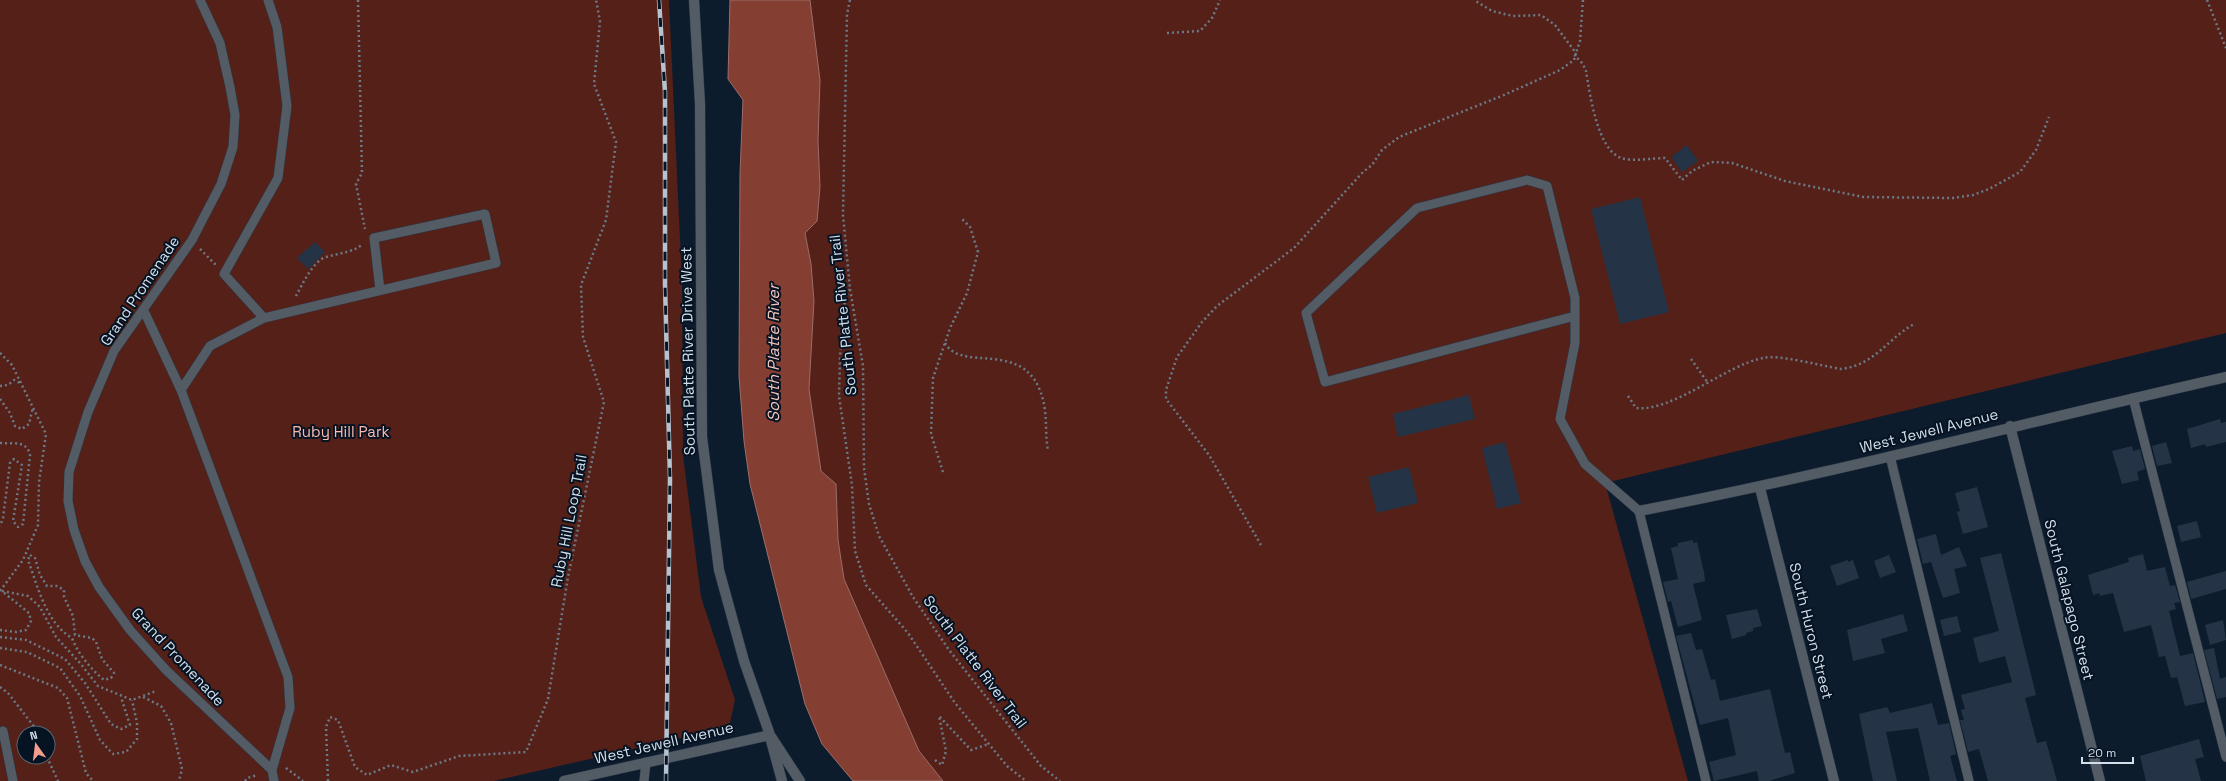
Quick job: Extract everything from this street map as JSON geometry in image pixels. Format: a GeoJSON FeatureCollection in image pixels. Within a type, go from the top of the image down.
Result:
{"type":"FeatureCollection","features":[{"type":"Feature","properties":{"kind":"street","name":"South Platte River Drive West"},"geometry":{"type":"LineString","coordinates":[[694,0],[700,104],[702,437],[719,570],[744,661],[770,735],[800,781]]}},
{"type":"Feature","properties":{"kind":"street","name":"West Jewell Avenue"},"geometry":{"type":"LineString","coordinates":[[1639,510],[1760,488],[2010,426],[2226,377]]}},
{"type":"Feature","properties":{"kind":"street","name":"South Galapago Street"},"geometry":{"type":"LineString","coordinates":[[2010,426],[2100,781]]}},
{"type":"Feature","properties":{"kind":"street","name":"South Huron Street"},"geometry":{"type":"LineString","coordinates":[[1760,488],[1834,781]]}},
{"type":"Feature","properties":{"kind":"street","name":"West Jewell Avenue"},"geometry":{"type":"LineString","coordinates":[[564,781],[770,735]]}},
{"type":"Feature","properties":{"kind":"street"},"geometry":{"type":"LineString","coordinates":[[770,735],[782,781]]}},
{"type":"Feature","properties":{"kind":"lane","name":"Grand Promenade"},"geometry":{"type":"LineString","coordinates":[[200,0],[220,43],[235,114],[233,148],[221,184],[192,240],[144,311],[114,351],[88,412],[69,472],[68,501],[74,530],[85,561],[99,587],[130,630],[166,670],[272,770]]}},
{"type":"Feature","properties":{"kind":"lane"},"geometry":{"type":"LineString","coordinates":[[264,318],[224,274],[278,178],[287,106],[277,27],[268,0]]}},
{"type":"Feature","properties":{"kind":"lane"},"geometry":{"type":"LineString","coordinates":[[1575,316],[1325,382],[1306,313],[1416,208],[1527,180],[1547,186],[1575,298],[1575,316],[1575,343],[1560,419],[1585,464],[1639,510],[1706,781]]}},
{"type":"Feature","properties":{"kind":"lane"},"geometry":{"type":"LineString","coordinates":[[181,390],[210,346],[264,318],[496,263],[485,214],[374,238],[380,290]]}},
{"type":"Feature","properties":{"kind":"lane"},"geometry":{"type":"LineString","coordinates":[[144,311],[181,390],[288,677],[290,708],[272,770],[274,781]]}},
{"type":"Feature","properties":{"kind":"lane"},"geometry":{"type":"LineString","coordinates":[[2133,398],[2226,757]]}},
{"type":"Feature","properties":{"kind":"lane"},"geometry":{"type":"LineString","coordinates":[[1890,456],[1970,781]]}},
{"type":"Feature","properties":{"kind":"lane"},"geometry":{"type":"LineString","coordinates":[[3,731],[13,781]]}},
{"type":"Feature","properties":{"kind":"lane"},"geometry":{"type":"LineString","coordinates":[[644,781],[646,762]]}},
{"type":"Feature","properties":{"kind":"path"},"geometry":{"type":"LineString","coordinates":[[358,0],[362,173],[356,184],[366,233]]}},
{"type":"Feature","properties":{"kind":"path","name":"Ruby Hill Loop Trail"},"geometry":{"type":"LineString","coordinates":[[328,781],[326,727],[330,717],[338,720],[355,767],[367,775],[391,765],[413,772],[459,756],[526,752],[548,699],[568,577],[604,402],[583,337],[581,285],[606,220],[616,142],[594,84],[600,21],[596,0]]}},
{"type":"Feature","properties":{"kind":"path","name":"South Platte River Trail"},"geometry":{"type":"LineString","coordinates":[[850,0],[847,14],[843,215],[850,289],[863,366],[864,468],[869,504],[879,536],[913,597],[949,650],[1041,766],[1060,781]]}},
{"type":"Feature","properties":{"kind":"path"},"geometry":{"type":"LineString","coordinates":[[1167,33],[1200,31],[1212,18],[1220,0]]}},
{"type":"Feature","properties":{"kind":"path"},"geometry":{"type":"LineString","coordinates":[[1474,0],[1492,11],[1513,16],[1541,15],[1549,20],[1565,38],[1576,53],[1575,56],[1583,64],[1597,123],[1606,145],[1612,152],[1622,158],[1665,158],[1682,180],[1692,171],[1711,162],[1732,163],[1785,181],[1864,197],[1953,198],[1973,195],[1989,189],[2020,172],[2036,150],[2049,117]]}},
{"type":"Feature","properties":{"kind":"path"},"geometry":{"type":"LineString","coordinates":[[1261,545],[1210,455],[1166,399],[1166,390],[1177,357],[1202,322],[1217,306],[1294,248],[1363,172],[1372,165],[1382,150],[1399,137],[1504,95],[1560,70],[1574,60],[1580,41],[1583,0]]}},
{"type":"Feature","properties":{"kind":"path"},"geometry":{"type":"LineString","coordinates":[[2207,0],[2226,48]]}},
{"type":"Feature","properties":{"kind":"path"},"geometry":{"type":"LineString","coordinates":[[943,472],[931,434],[930,407],[933,378],[945,344],[967,293],[978,252],[970,228],[961,218]]}},
{"type":"Feature","properties":{"kind":"path"},"geometry":{"type":"LineString","coordinates":[[192,240],[224,274]]}},
{"type":"Feature","properties":{"kind":"path"},"geometry":{"type":"LineString","coordinates":[[287,312],[310,272],[325,257],[353,251],[368,240]]}},
{"type":"Feature","properties":{"kind":"path"},"geometry":{"type":"LineString","coordinates":[[850,289],[845,298],[840,358],[839,396],[852,485],[855,551],[866,586],[908,633],[955,703],[1007,766],[1026,781]]}},
{"type":"Feature","properties":{"kind":"path"},"geometry":{"type":"LineString","coordinates":[[1628,396],[1633,406],[1641,408],[1663,402],[1708,383],[1751,361],[1764,357],[1777,357],[1841,369],[1851,368],[1880,353],[1906,329],[1914,324]]}},
{"type":"Feature","properties":{"kind":"path"},"geometry":{"type":"LineString","coordinates":[[945,344],[958,355],[1003,360],[1024,368],[1039,387],[1045,406],[1048,451]]}},
{"type":"Feature","properties":{"kind":"path"},"geometry":{"type":"LineString","coordinates":[[0,353],[12,365],[46,434],[39,482],[38,526],[23,560],[1,591]]}},
{"type":"Feature","properties":{"kind":"path"},"geometry":{"type":"LineString","coordinates":[[1692,359],[1708,383]]}},
{"type":"Feature","properties":{"kind":"path"},"geometry":{"type":"LineString","coordinates":[[0,386],[8,385],[14,380],[23,385]]}},
{"type":"Feature","properties":{"kind":"path"},"geometry":{"type":"LineString","coordinates":[[0,399],[10,413],[15,426],[22,429],[29,424],[33,407]]}},
{"type":"Feature","properties":{"kind":"path"},"geometry":{"type":"LineString","coordinates":[[0,443],[23,444],[28,448],[30,455],[23,524],[18,527],[13,521],[22,465],[14,459],[10,463],[3,518],[0,526]]}},
{"type":"Feature","properties":{"kind":"path"},"geometry":{"type":"LineString","coordinates":[[30,555],[34,558],[40,575],[47,586],[57,586],[64,590],[64,597],[73,616],[75,635],[92,638],[96,642],[102,658],[114,673],[111,678],[104,680],[98,675],[76,650],[72,638],[63,633],[43,601],[28,560],[30,555]]}},
{"type":"Feature","properties":{"kind":"path"},"geometry":{"type":"LineString","coordinates":[[0,630],[16,632],[26,630],[31,621],[29,613],[1,591]]}},
{"type":"Feature","properties":{"kind":"path"},"geometry":{"type":"LineString","coordinates":[[1,591],[28,596],[40,607],[56,637],[80,663],[98,686],[132,700],[156,691]]}},
{"type":"Feature","properties":{"kind":"path"},"geometry":{"type":"LineString","coordinates":[[0,637],[26,640],[65,659],[85,683],[111,724],[121,728],[130,725],[122,697]]}},
{"type":"Feature","properties":{"kind":"path"},"geometry":{"type":"LineString","coordinates":[[0,648],[27,652],[60,668],[80,696],[100,740],[113,754],[126,752],[137,739],[137,723],[132,700]]}},
{"type":"Feature","properties":{"kind":"path"},"geometry":{"type":"LineString","coordinates":[[0,665],[58,688],[67,698],[86,773],[93,781]]}},
{"type":"Feature","properties":{"kind":"path"},"geometry":{"type":"LineString","coordinates":[[0,687],[8,693],[33,725]]}},
{"type":"Feature","properties":{"kind":"path"},"geometry":{"type":"LineString","coordinates":[[143,697],[161,706],[171,723],[182,769],[179,781]]}},
{"type":"Feature","properties":{"kind":"path"},"geometry":{"type":"LineString","coordinates":[[935,760],[942,764],[946,752],[939,716],[971,750],[989,744]]}},
{"type":"Feature","properties":{"kind":"path"},"geometry":{"type":"LineString","coordinates":[[51,765],[58,781]]}},
{"type":"Feature","properties":{"kind":"path"},"geometry":{"type":"LineString","coordinates":[[284,767],[303,781]]}},
{"type":"Feature","properties":{"kind":"green space","name":"Ruby Hill Park"},"geometry":{"type":"Polygon","coordinates":[[[0,0],[669,0],[682,284],[683,455],[701,597],[735,700],[729,727],[494,781],[0,781],[0,0]]]}},
{"type":"Feature","properties":{"kind":"green space"},"geometry":{"type":"Polygon","coordinates":[[[810,0],[2226,0],[2226,333],[1605,483],[1688,781],[943,781],[919,751],[844,579],[838,540],[836,484],[821,471],[809,389],[814,301],[811,264],[805,233],[817,220],[820,187],[814,39],[810,0]]]}},
{"type":"Feature","properties":{"kind":"water","name":"South Platte River"},"geometry":{"type":"Polygon","coordinates":[[[730,0],[810,0],[820,80],[818,141],[820,187],[817,221],[805,233],[811,264],[814,301],[809,389],[821,471],[836,484],[838,540],[844,579],[919,751],[943,781],[853,781],[822,744],[805,704],[750,484],[744,441],[739,376],[740,174],[743,100],[728,79],[730,0]]]}},
{"type":"Feature","properties":{"kind":"building"},"geometry":{"type":"Polygon","coordinates":[[[1687,145],[1698,161],[1682,172],[1671,157],[1687,145]]]}},
{"type":"Feature","properties":{"kind":"building"},"geometry":{"type":"Polygon","coordinates":[[[1640,197],[1669,312],[1620,324],[1591,209],[1640,197]]]}},
{"type":"Feature","properties":{"kind":"building"},"geometry":{"type":"Polygon","coordinates":[[[315,242],[325,252],[308,269],[297,258],[315,242]]]}},
{"type":"Feature","properties":{"kind":"building"},"geometry":{"type":"Polygon","coordinates":[[[1469,395],[1475,419],[1398,437],[1393,414],[1469,395]]]}},
{"type":"Feature","properties":{"kind":"building"},"geometry":{"type":"Polygon","coordinates":[[[2220,419],[2221,423],[2226,422],[2226,442],[2206,447],[2205,444],[2191,448],[2187,429],[2220,419]]]}},
{"type":"Feature","properties":{"kind":"building"},"geometry":{"type":"Polygon","coordinates":[[[1505,442],[1521,503],[1497,509],[1482,448],[1505,442]]]}},
{"type":"Feature","properties":{"kind":"building"},"geometry":{"type":"Polygon","coordinates":[[[2166,442],[2172,463],[2157,466],[2152,446],[2166,442]]]}},
{"type":"Feature","properties":{"kind":"building"},"geometry":{"type":"Polygon","coordinates":[[[2132,446],[2133,451],[2140,449],[2145,469],[2137,472],[2139,480],[2122,484],[2112,451],[2132,446]]]}},
{"type":"Feature","properties":{"kind":"building"},"geometry":{"type":"Polygon","coordinates":[[[1409,467],[1418,503],[1377,513],[1368,477],[1409,467]]]}},
{"type":"Feature","properties":{"kind":"building"},"geometry":{"type":"Polygon","coordinates":[[[1977,487],[1988,527],[1963,534],[1957,512],[1960,511],[1955,493],[1977,487]]]}},
{"type":"Feature","properties":{"kind":"building"},"geometry":{"type":"Polygon","coordinates":[[[2197,521],[2201,537],[2181,542],[2177,526],[2197,521]]]}},
{"type":"Feature","properties":{"kind":"building"},"geometry":{"type":"Polygon","coordinates":[[[1936,534],[1941,555],[1959,547],[1967,566],[1954,569],[1960,593],[1943,598],[1931,562],[1923,564],[1917,539],[1936,534]]]}},
{"type":"Feature","properties":{"kind":"building"},"geometry":{"type":"Polygon","coordinates":[[[1693,540],[1693,543],[1697,542],[1704,572],[1705,581],[1693,584],[1702,620],[1678,627],[1671,601],[1668,602],[1663,582],[1678,579],[1671,548],[1678,546],[1678,543],[1693,540]]]}},
{"type":"Feature","properties":{"kind":"building"},"geometry":{"type":"Polygon","coordinates":[[[2001,553],[2036,695],[2025,698],[2037,743],[2046,741],[2057,781],[1988,781],[1979,749],[1968,752],[1960,720],[1964,720],[1961,710],[1965,709],[1961,695],[2012,682],[2005,656],[1979,663],[1973,638],[1999,631],[1980,558],[2001,553]]]}},
{"type":"Feature","properties":{"kind":"building"},"geometry":{"type":"Polygon","coordinates":[[[2143,554],[2147,571],[2165,567],[2170,586],[2175,585],[2180,602],[2174,603],[2176,609],[2169,611],[2180,656],[2193,653],[2205,702],[2185,706],[2177,677],[2171,678],[2165,656],[2159,657],[2151,625],[2124,632],[2113,593],[2100,596],[2099,593],[2093,595],[2088,575],[2129,562],[2128,558],[2143,554]]]}},
{"type":"Feature","properties":{"kind":"building"},"geometry":{"type":"Polygon","coordinates":[[[1889,555],[1896,572],[1880,578],[1874,561],[1889,555]]]}},
{"type":"Feature","properties":{"kind":"building"},"geometry":{"type":"Polygon","coordinates":[[[1848,560],[1848,562],[1853,560],[1859,578],[1837,586],[1830,566],[1848,560]]]}},
{"type":"Feature","properties":{"kind":"building"},"geometry":{"type":"Polygon","coordinates":[[[2226,571],[2226,589],[2191,599],[2187,582],[2226,571]]]}},
{"type":"Feature","properties":{"kind":"building"},"geometry":{"type":"Polygon","coordinates":[[[1757,609],[1762,626],[1753,628],[1753,631],[1746,633],[1746,635],[1732,639],[1726,615],[1757,609]]]}},
{"type":"Feature","properties":{"kind":"building"},"geometry":{"type":"Polygon","coordinates":[[[1903,614],[1908,631],[1881,639],[1885,653],[1853,661],[1847,630],[1903,614]]]}},
{"type":"Feature","properties":{"kind":"building"},"geometry":{"type":"Polygon","coordinates":[[[1957,616],[1961,632],[1944,636],[1940,620],[1957,616]]]}},
{"type":"Feature","properties":{"kind":"building"},"geometry":{"type":"Polygon","coordinates":[[[2223,620],[2226,640],[2210,645],[2205,625],[2223,620]]]}},
{"type":"Feature","properties":{"kind":"building"},"geometry":{"type":"Polygon","coordinates":[[[1691,633],[1696,650],[1702,649],[1711,680],[1715,679],[1720,701],[1770,689],[1785,753],[1790,752],[1795,773],[1769,781],[1759,781],[1757,771],[1714,781],[1709,762],[1736,755],[1728,718],[1700,725],[1676,636],[1691,633]]]}},
{"type":"Feature","properties":{"kind":"building"},"geometry":{"type":"Polygon","coordinates":[[[2214,648],[2220,679],[2226,677],[2226,697],[2217,699],[2204,650],[2214,648]]]}},
{"type":"Feature","properties":{"kind":"building"},"geometry":{"type":"Polygon","coordinates":[[[1932,703],[1938,725],[1949,723],[1956,754],[1950,756],[1957,781],[1930,781],[1918,728],[1886,732],[1897,781],[1873,781],[1859,714],[1887,707],[1890,713],[1932,703]]]}},
{"type":"Feature","properties":{"kind":"building"},"geometry":{"type":"Polygon","coordinates":[[[2199,739],[2204,757],[2195,759],[2201,781],[2146,781],[2140,756],[2199,739]]]}},
{"type":"Feature","properties":{"kind":"railway"},"geometry":{"type":"LineString","coordinates":[[659,0],[665,92],[665,284],[670,479],[666,781]]}}]}
